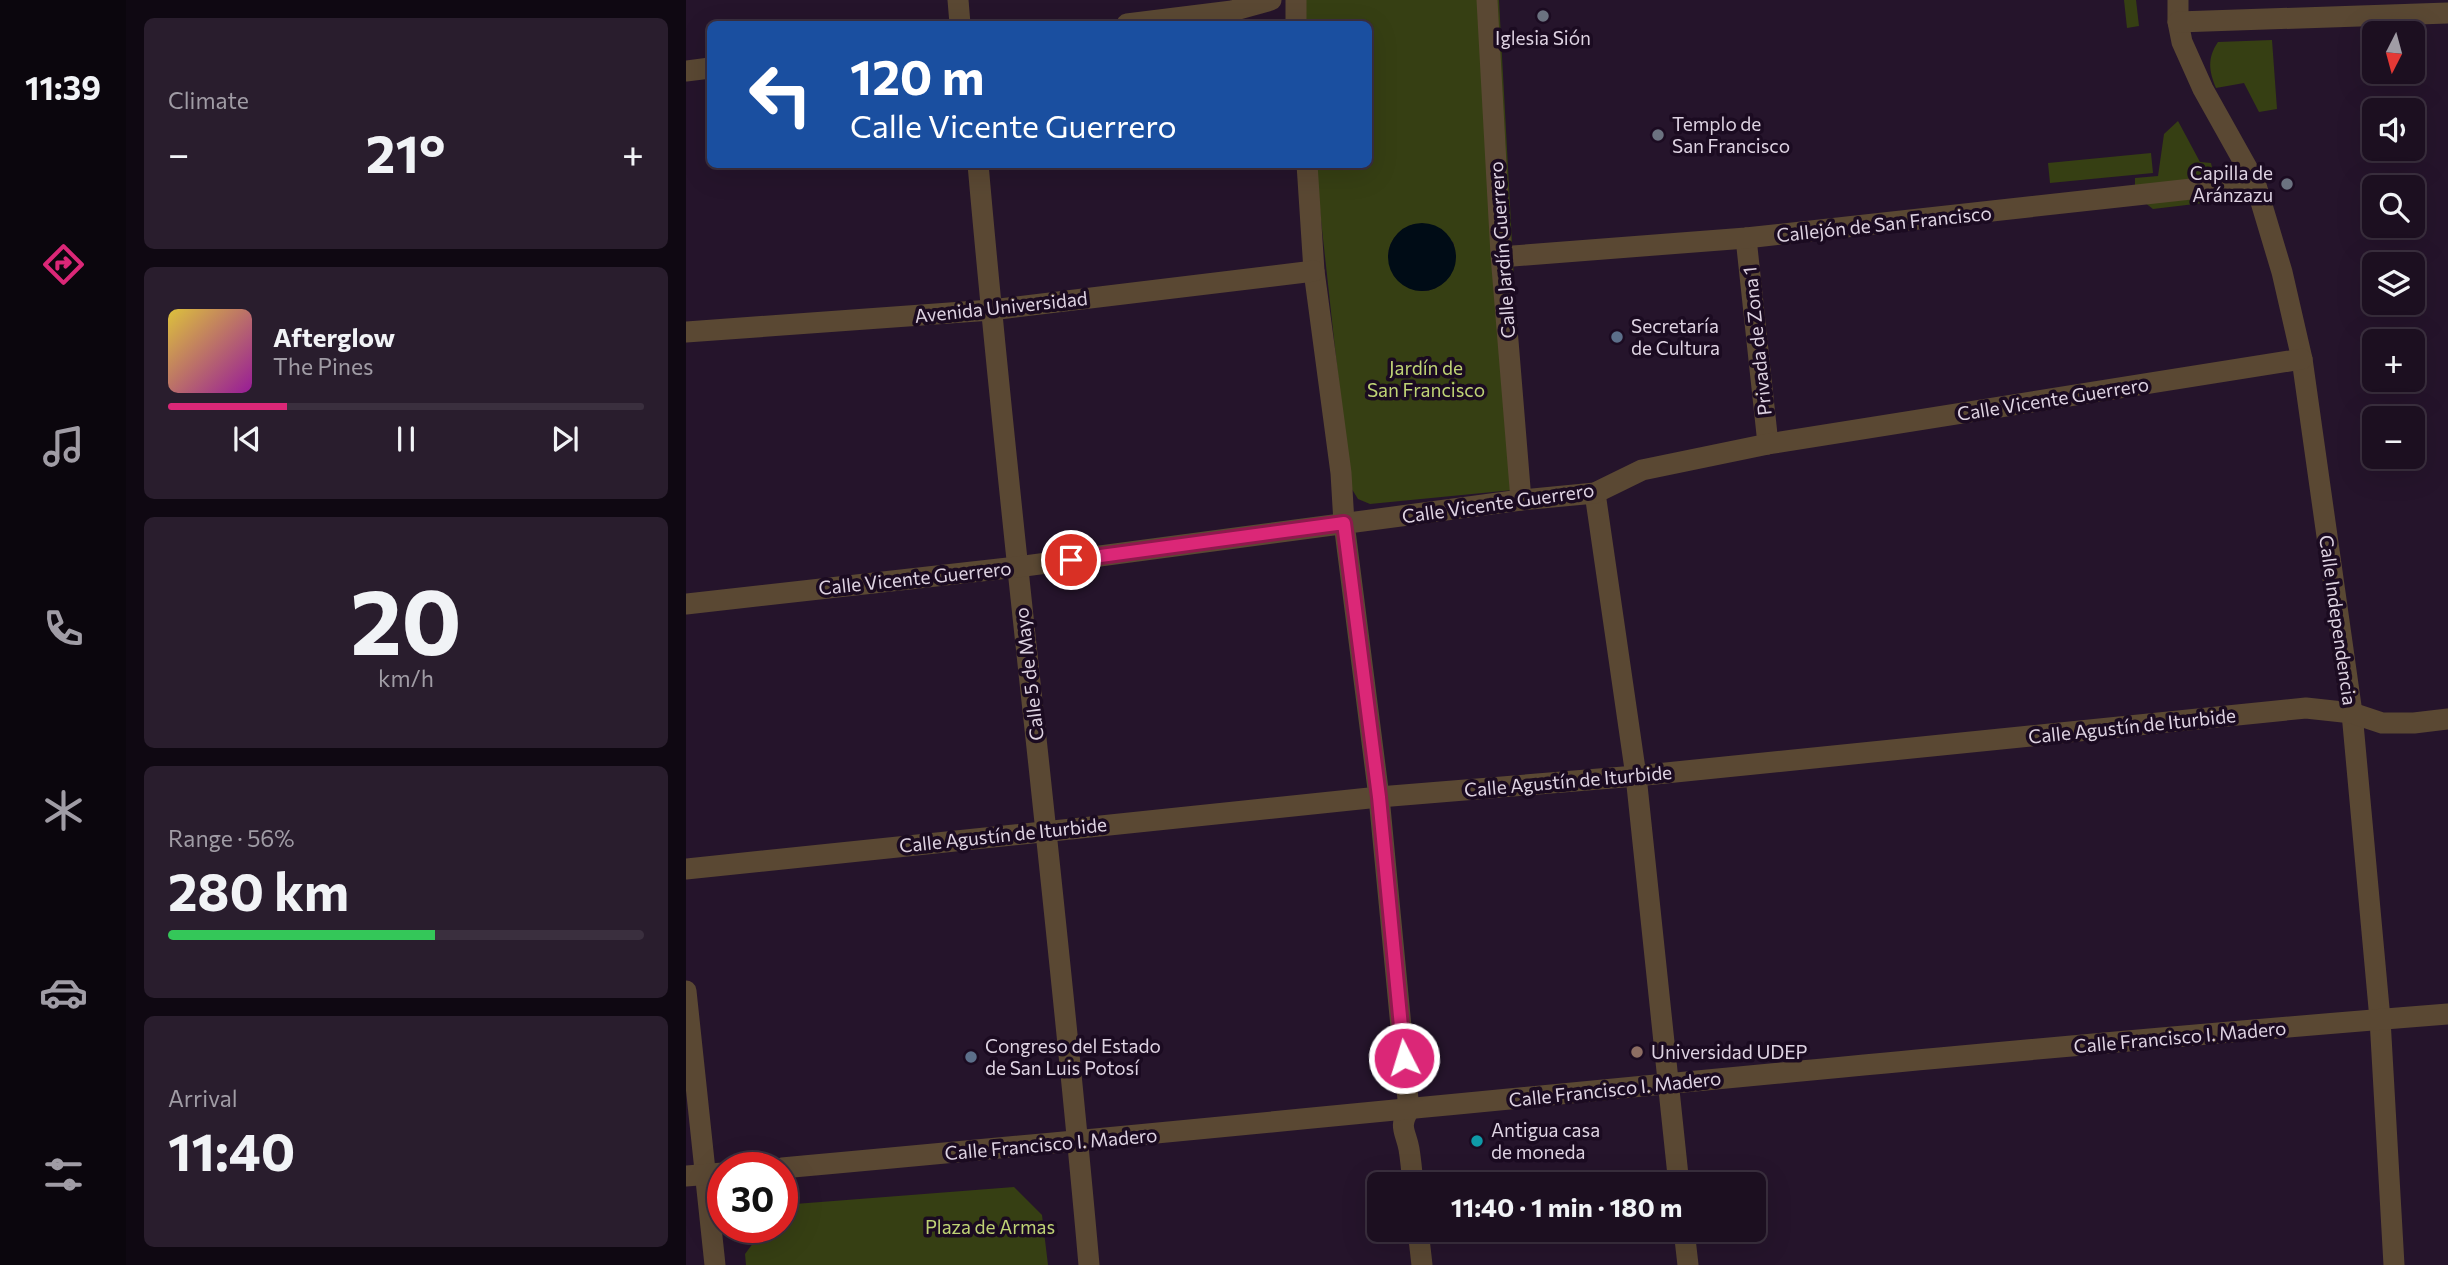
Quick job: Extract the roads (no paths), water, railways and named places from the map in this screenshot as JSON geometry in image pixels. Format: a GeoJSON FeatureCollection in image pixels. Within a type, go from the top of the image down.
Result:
{"type":"FeatureCollection","features":[{"type":"Feature","properties":{"kind":"street"},"geometry":{"type":"LineString","coordinates":[[958,0],[960,21]]}},
{"type":"Feature","properties":{"kind":"street"},"geometry":{"type":"LineString","coordinates":[[1151,21],[1232,11],[1271,0]]}},
{"type":"Feature","properties":{"kind":"street","name":"Calle Jardín Guerrero"},"geometry":{"type":"LineString","coordinates":[[1487,0],[1502,268],[1521,500]]}},
{"type":"Feature","properties":{"kind":"street","name":"Calle Independencia"},"geometry":{"type":"LineString","coordinates":[[2178,0],[2178,22],[2182,41],[2203,89],[2255,182],[2302,359],[2352,713],[2380,1019],[2394,1265]]}},
{"type":"Feature","properties":{"kind":"street"},"geometry":{"type":"LineString","coordinates":[[2178,22],[2448,13]]}},
{"type":"Feature","properties":{"kind":"street"},"geometry":{"type":"LineString","coordinates":[[686,71],[707,68]]}},
{"type":"Feature","properties":{"kind":"street","name":"Calle 5 de Mayo"},"geometry":{"type":"LineString","coordinates":[[978,168],[990,310],[1047,831],[1089,1265]]}},
{"type":"Feature","properties":{"kind":"street"},"geometry":{"type":"LineString","coordinates":[[1307,168],[1314,271],[1379,797],[1409,1110],[1402,1127],[1404,1138],[1409,1145],[1412,1172]]}},
{"type":"Feature","properties":{"kind":"street","name":"Callejón de San Francisco"},"geometry":{"type":"LineString","coordinates":[[1513,256],[1746,238],[2255,182]]}},
{"type":"Feature","properties":{"kind":"street","name":"Privada de Zona 1"},"geometry":{"type":"LineString","coordinates":[[1746,238],[1768,444]]}},
{"type":"Feature","properties":{"kind":"street","name":"Avenida Universidad"},"geometry":{"type":"LineString","coordinates":[[686,332],[990,310],[1314,271]]}},
{"type":"Feature","properties":{"kind":"street","name":"Calle Vicente Guerrero"},"geometry":{"type":"LineString","coordinates":[[686,604],[1017,567],[1595,492],[1642,470],[1768,444],[2302,359]]}},
{"type":"Feature","properties":{"kind":"street"},"geometry":{"type":"LineString","coordinates":[[1595,492],[1636,776],[1677,1172]]}},
{"type":"Feature","properties":{"kind":"street","name":"Calle Agustín de Iturbide"},"geometry":{"type":"LineString","coordinates":[[686,869],[1379,797],[1636,776],[2306,708],[2352,713],[2382,723],[2448,719]]}},
{"type":"Feature","properties":{"kind":"street"},"geometry":{"type":"LineString","coordinates":[[686,991],[715,1265]]}},
{"type":"Feature","properties":{"kind":"street","name":"Calle Francisco I. Madero"},"geometry":{"type":"LineString","coordinates":[[798,1167],[1079,1142],[1667,1084],[2448,1014]]}},
{"type":"Feature","properties":{"kind":"street"},"geometry":{"type":"LineString","coordinates":[[1419,1242],[1422,1265]]}},
{"type":"Feature","properties":{"kind":"street"},"geometry":{"type":"LineString","coordinates":[[1685,1242],[1688,1265]]}},
{"type":"Feature","properties":{"kind":"place","name":"Iglesia Sión"},"geometry":{"type":"Point","coordinates":[1543,16]}},
{"type":"Feature","properties":{"kind":"place","name":"Templo de San Francisco"},"geometry":{"type":"Point","coordinates":[1658,135]}},
{"type":"Feature","properties":{"kind":"place","name":"Capilla de Aránzazu"},"geometry":{"type":"Point","coordinates":[2287,184]}},
{"type":"Feature","properties":{"kind":"place","name":"Secretaría de Cultura"},"geometry":{"type":"Point","coordinates":[1617,337]}},
{"type":"Feature","properties":{"kind":"place","name":"Universidad UDEP"},"geometry":{"type":"Point","coordinates":[1637,1052]}},
{"type":"Feature","properties":{"kind":"place","name":"Congreso del Estado de San Luis Potosí"},"geometry":{"type":"Point","coordinates":[971,1057]}},
{"type":"Feature","properties":{"kind":"place","name":"Antigua casa de moneda"},"geometry":{"type":"Point","coordinates":[1477,1141]}},
{"type":"Feature","properties":{"kind":"park label","name":"Jardín de San Francisco"},"geometry":{"type":"Point","coordinates":[1426,379]}},
{"type":"Feature","properties":{"kind":"park label","name":"Plaza de Armas"},"geometry":{"type":"Point","coordinates":[990,1227]}}]}
